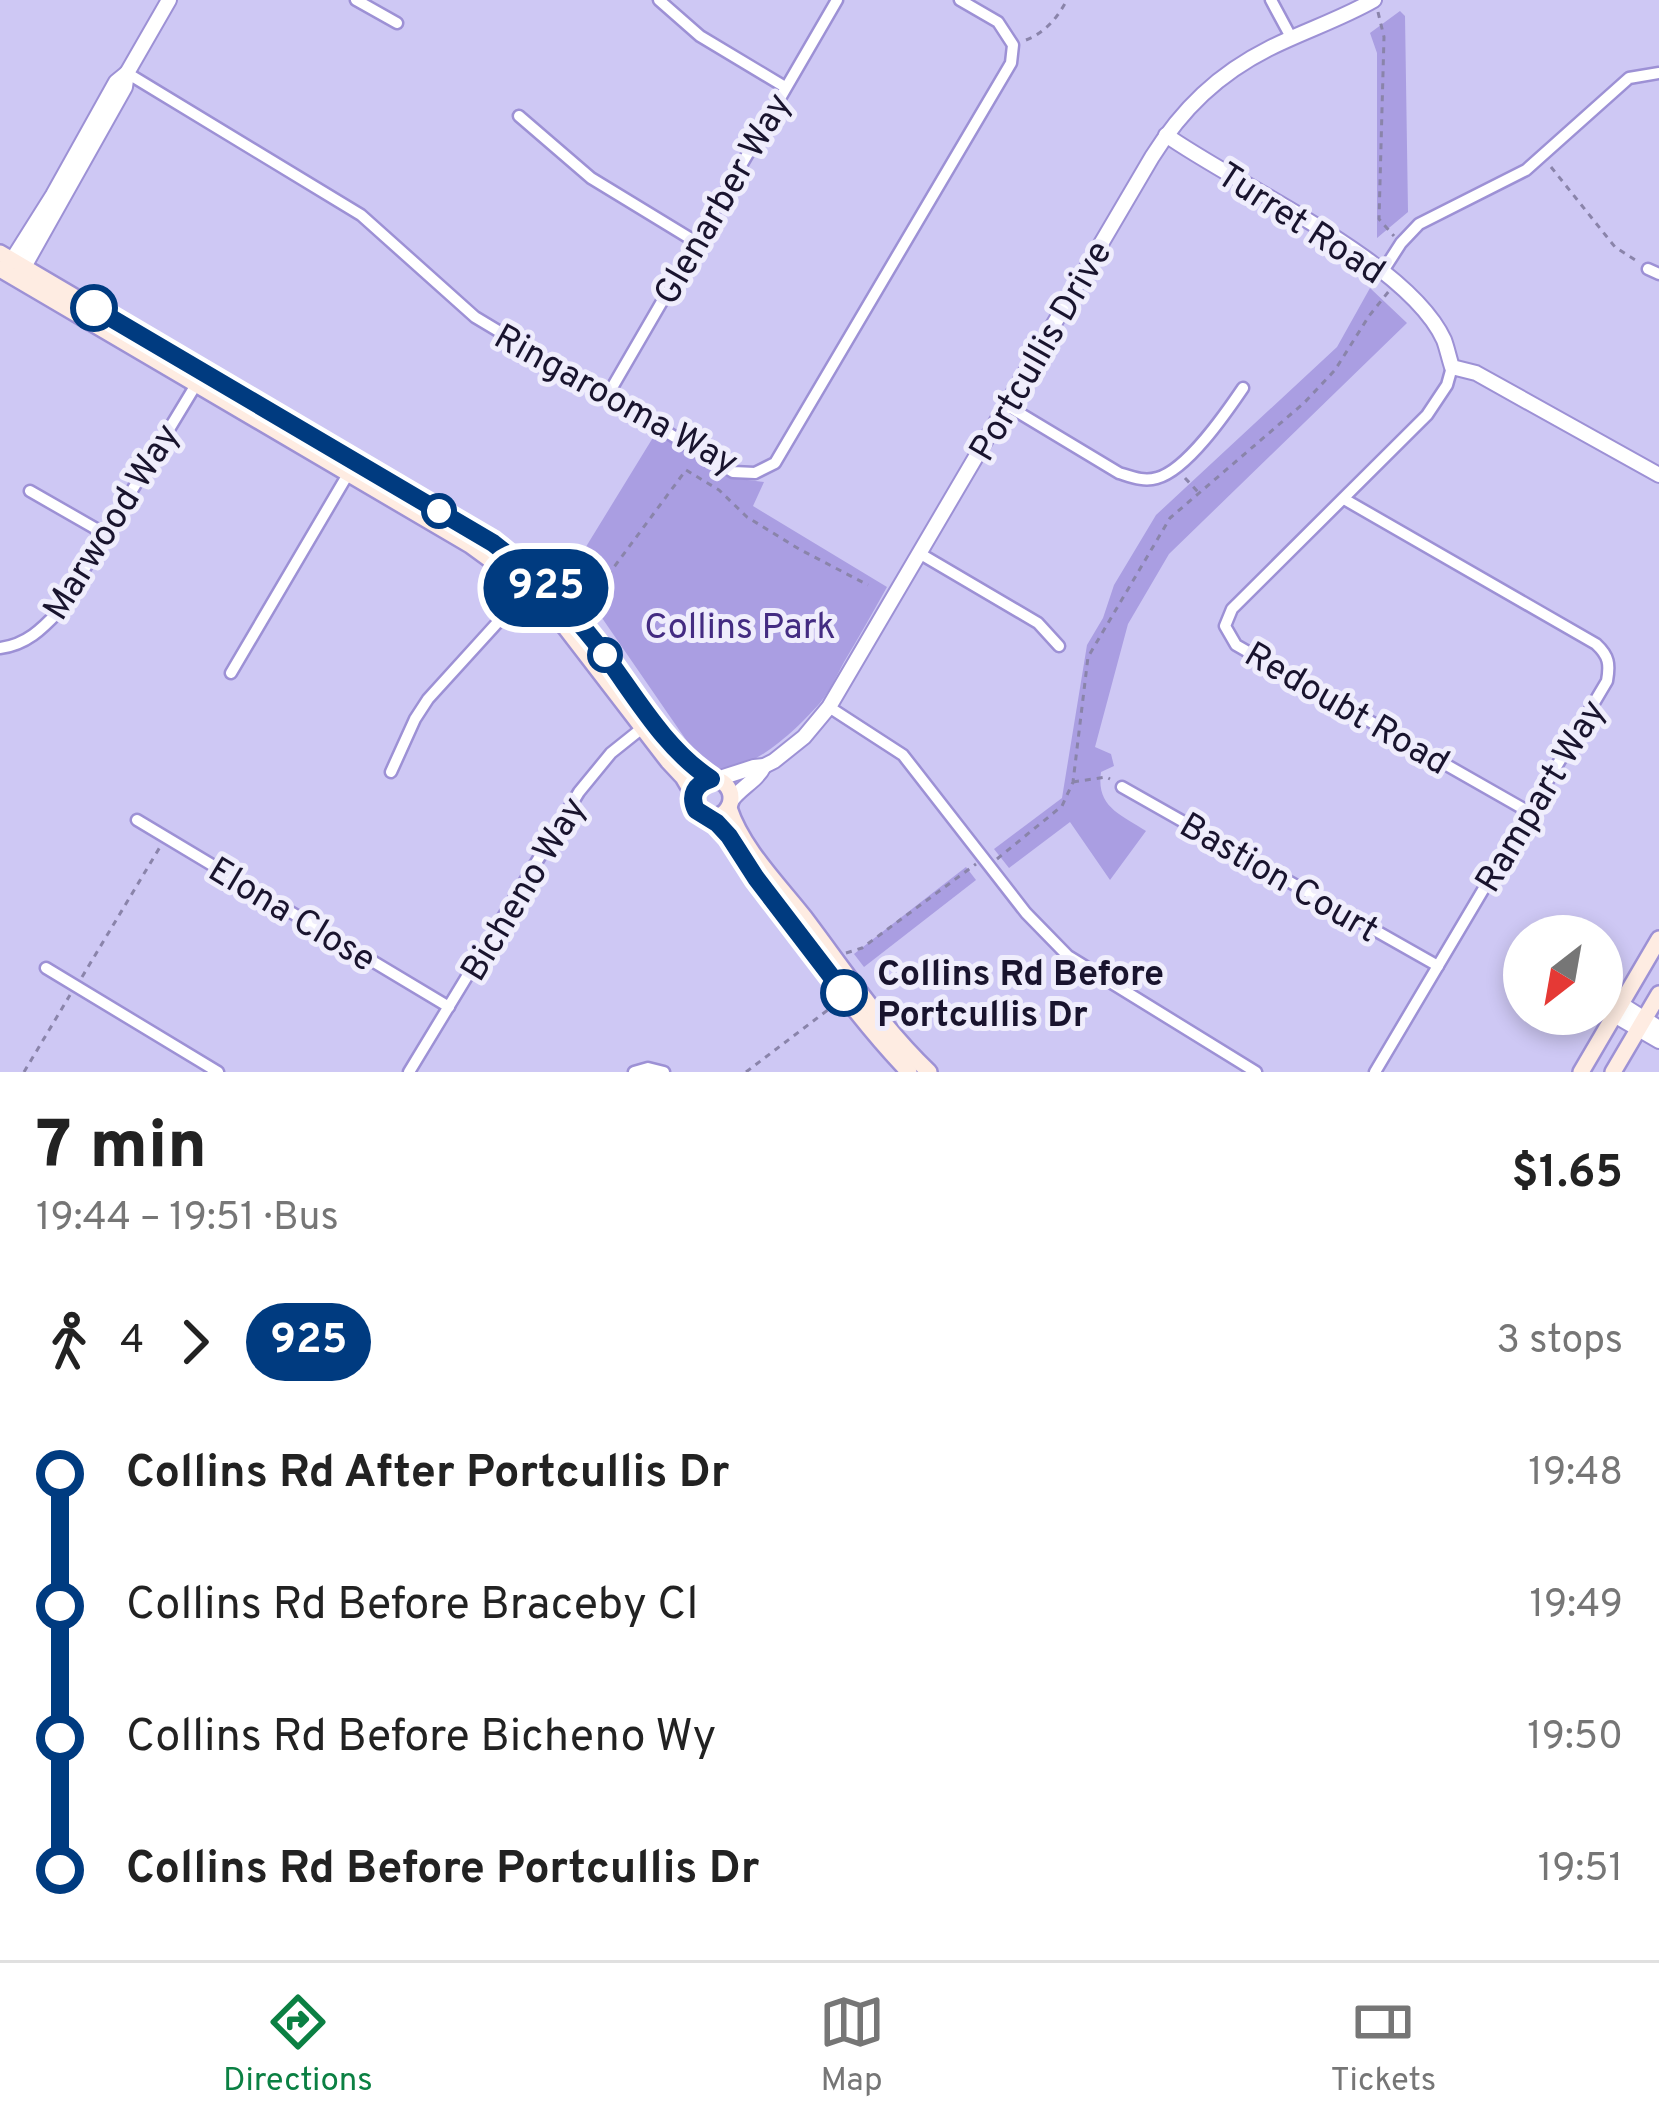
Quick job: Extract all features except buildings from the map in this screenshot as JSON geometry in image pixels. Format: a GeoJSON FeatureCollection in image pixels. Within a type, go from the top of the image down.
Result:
{"type":"FeatureCollection","features":[{"type":"Feature","properties":{"kind":"main road"},"geometry":{"type":"LineString","coordinates":[[9,267],[352,468],[532,585],[647,723],[728,788],[733,820],[771,875],[929,1072]]}},
{"type":"Feature","properties":{"kind":"main road"},"geometry":{"type":"LineString","coordinates":[[647,723],[693,794],[696,810],[729,836],[756,878],[909,1072]]}},
{"type":"Feature","properties":{"kind":"main road"},"geometry":{"type":"LineString","coordinates":[[693,794],[696,786],[714,779]]}},
{"type":"Feature","properties":{"kind":"main road"},"geometry":{"type":"LineString","coordinates":[[710,818],[724,814],[730,804]]}},
{"type":"Feature","properties":{"kind":"main road"},"geometry":{"type":"LineString","coordinates":[[1623,1000],[1659,939]]}},
{"type":"Feature","properties":{"kind":"main road"},"geometry":{"type":"LineString","coordinates":[[1613,1072],[1647,1026],[1659,994]]}},
{"type":"Feature","properties":{"kind":"main road"},"geometry":{"type":"LineString","coordinates":[[1581,1072],[1602,1035]]}},
{"type":"Feature","properties":{"kind":"street"},"geometry":{"type":"LineString","coordinates":[[9,267],[169,0]]}},
{"type":"Feature","properties":{"kind":"street"},"geometry":{"type":"LineString","coordinates":[[356,0],[397,23]]}},
{"type":"Feature","properties":{"kind":"street"},"geometry":{"type":"LineString","coordinates":[[659,0],[700,36],[785,87]]}},
{"type":"Feature","properties":{"kind":"street","name":"Glenarber Way"},"geometry":{"type":"LineString","coordinates":[[606,398],[837,0]]}},
{"type":"Feature","properties":{"kind":"street"},"geometry":{"type":"LineString","coordinates":[[960,0],[998,22],[1013,45]]}},
{"type":"Feature","properties":{"kind":"street"},"geometry":{"type":"LineString","coordinates":[[1271,0],[1292,39]]}},
{"type":"Feature","properties":{"kind":"street","name":"Portcullis Drive"},"geometry":{"type":"LineString","coordinates":[[714,779],[764,766],[804,737],[829,707],[1166,135],[1186,109],[1226,74],[1270,48],[1373,1]]}},
{"type":"Feature","properties":{"kind":"street","name":"Ringarooma Way"},"geometry":{"type":"LineString","coordinates":[[128,73],[361,215],[475,317],[733,472],[755,473],[775,463],[1011,63],[1013,45]]}},
{"type":"Feature","properties":{"kind":"street"},"geometry":{"type":"LineString","coordinates":[[1383,272],[1419,224],[1526,170],[1629,78],[1659,74]]}},
{"type":"Feature","properties":{"kind":"street"},"geometry":{"type":"LineString","coordinates":[[519,116],[591,178],[696,242]]}},
{"type":"Feature","properties":{"kind":"street","name":"Turret Road"},"geometry":{"type":"LineString","coordinates":[[1166,135],[1396,282],[1431,319],[1452,367]]}},
{"type":"Feature","properties":{"kind":"street"},"geometry":{"type":"LineString","coordinates":[[1452,367],[1476,373],[1659,475]]}},
{"type":"Feature","properties":{"kind":"street","name":"Redoubt Road"},"geometry":{"type":"LineString","coordinates":[[1452,367],[1447,385],[1427,416],[1232,609],[1225,626],[1236,645],[1529,812]]}},
{"type":"Feature","properties":{"kind":"street","name":"Marwood Way"},"geometry":{"type":"LineString","coordinates":[[0,648],[38,633],[59,611],[200,378]]}},
{"type":"Feature","properties":{"kind":"street"},"geometry":{"type":"LineString","coordinates":[[1006,405],[1119,473],[1159,478],[1218,426],[1243,388]]}},
{"type":"Feature","properties":{"kind":"street"},"geometry":{"type":"LineString","coordinates":[[231,673],[352,468]]}},
{"type":"Feature","properties":{"kind":"street"},"geometry":{"type":"LineString","coordinates":[[30,490],[105,534]]}},
{"type":"Feature","properties":{"kind":"street","name":"Rampart Way"},"geometry":{"type":"LineString","coordinates":[[1344,499],[1596,644],[1610,665],[1607,681],[1375,1072]]}},
{"type":"Feature","properties":{"kind":"street"},"geometry":{"type":"LineString","coordinates":[[919,553],[1039,623],[1059,646]]}},
{"type":"Feature","properties":{"kind":"street"},"geometry":{"type":"LineString","coordinates":[[391,772],[428,699],[532,585]]}},
{"type":"Feature","properties":{"kind":"street"},"geometry":{"type":"LineString","coordinates":[[829,707],[903,755],[1026,914],[1068,956],[1256,1072]]}},
{"type":"Feature","properties":{"kind":"street","name":"Bicheno Way"},"geometry":{"type":"LineString","coordinates":[[410,1072],[579,793],[611,753],[647,723]]}},
{"type":"Feature","properties":{"kind":"street","name":"Portcullis Drive"},"geometry":{"type":"LineString","coordinates":[[730,804],[760,776],[764,766]]}},
{"type":"Feature","properties":{"kind":"street","name":"Bastion Court"},"geometry":{"type":"LineString","coordinates":[[1122,787],[1438,966]]}},
{"type":"Feature","properties":{"kind":"street","name":"Elona Close"},"geometry":{"type":"LineString","coordinates":[[137,820],[449,1007]]}},
{"type":"Feature","properties":{"kind":"street"},"geometry":{"type":"LineString","coordinates":[[46,968],[218,1072]]}},
{"type":"Feature","properties":{"kind":"street"},"geometry":{"type":"LineString","coordinates":[[1647,1026],[1659,1041]]}},
{"type":"Feature","properties":{"kind":"street"},"geometry":{"type":"LineString","coordinates":[[634,1072],[648,1068],[664,1072]]}},
{"type":"Feature","properties":{"kind":"path"},"geometry":{"type":"LineString","coordinates":[[1013,45],[1038,36],[1067,0]]}},
{"type":"Feature","properties":{"kind":"path"},"geometry":{"type":"LineString","coordinates":[[1373,1],[1384,37],[1379,219],[1401,243]]}},
{"type":"Feature","properties":{"kind":"path"},"geometry":{"type":"LineString","coordinates":[[1542,157],[1615,247],[1654,271]]}},
{"type":"Feature","properties":{"kind":"path"},"geometry":{"type":"LineString","coordinates":[[995,860],[1055,815],[1073,782],[1088,657],[1170,518],[1304,403],[1335,370],[1396,282]]}},
{"type":"Feature","properties":{"kind":"path"},"geometry":{"type":"LineString","coordinates":[[1175,468],[1200,494]]}},
{"type":"Feature","properties":{"kind":"path"},"geometry":{"type":"LineString","coordinates":[[584,602],[686,470],[719,490],[747,517],[868,585]]}},
{"type":"Feature","properties":{"kind":"path"},"geometry":{"type":"LineString","coordinates":[[1059,646],[1088,657]]}},
{"type":"Feature","properties":{"kind":"path"},"geometry":{"type":"LineString","coordinates":[[1073,782],[1106,777],[1122,787]]}},
{"type":"Feature","properties":{"kind":"path"},"geometry":{"type":"LineString","coordinates":[[82,978],[161,845]]}},
{"type":"Feature","properties":{"kind":"path"},"geometry":{"type":"LineString","coordinates":[[841,954],[862,948],[975,864]]}},
{"type":"Feature","properties":{"kind":"path"},"geometry":{"type":"LineString","coordinates":[[24,1072],[70,994]]}},
{"type":"Feature","properties":{"kind":"path"},"geometry":{"type":"LineString","coordinates":[[746,1072],[833,1006]]}},
{"type":"Feature","properties":{"kind":"green space"},"geometry":{"type":"Polygon","coordinates":[[[1400,11],[1405,16],[1408,212],[1377,238],[1377,53],[1370,33],[1400,11]]]}},
{"type":"Feature","properties":{"kind":"green space"},"geometry":{"type":"Polygon","coordinates":[[[1370,288],[1407,323],[1169,554],[1128,624],[1095,747],[1111,754],[1114,766],[1101,772],[1106,802],[1146,831],[1110,880],[1070,822],[1009,868],[994,849],[1062,798],[1087,645],[1114,585],[1156,515],[1337,347],[1370,288]]]}},
{"type":"Feature","properties":{"kind":"green space","name":"Collins Park"},"geometry":{"type":"Polygon","coordinates":[[[657,431],[731,478],[764,482],[753,506],[887,587],[820,703],[766,752],[732,768],[716,769],[702,763],[591,602],[565,581],[657,431]]]}},
{"type":"Feature","properties":{"kind":"green space"},"geometry":{"type":"Polygon","coordinates":[[[966,867],[976,880],[864,967],[854,954],[966,867]]]}},
{"type":"Feature","properties":{"kind":"bus line","name":"925"},"geometry":{"type":"LineString","coordinates":[[94,308],[493,543],[519,563],[571,614],[680,754],[711,779],[696,786],[692,802],[696,810],[729,836],[844,993]]}},
{"type":"Feature","properties":{"kind":"place","name":"Collins Rd Before Portcullis Dr"},"geometry":{"type":"Point","coordinates":[844,993]}}]}
